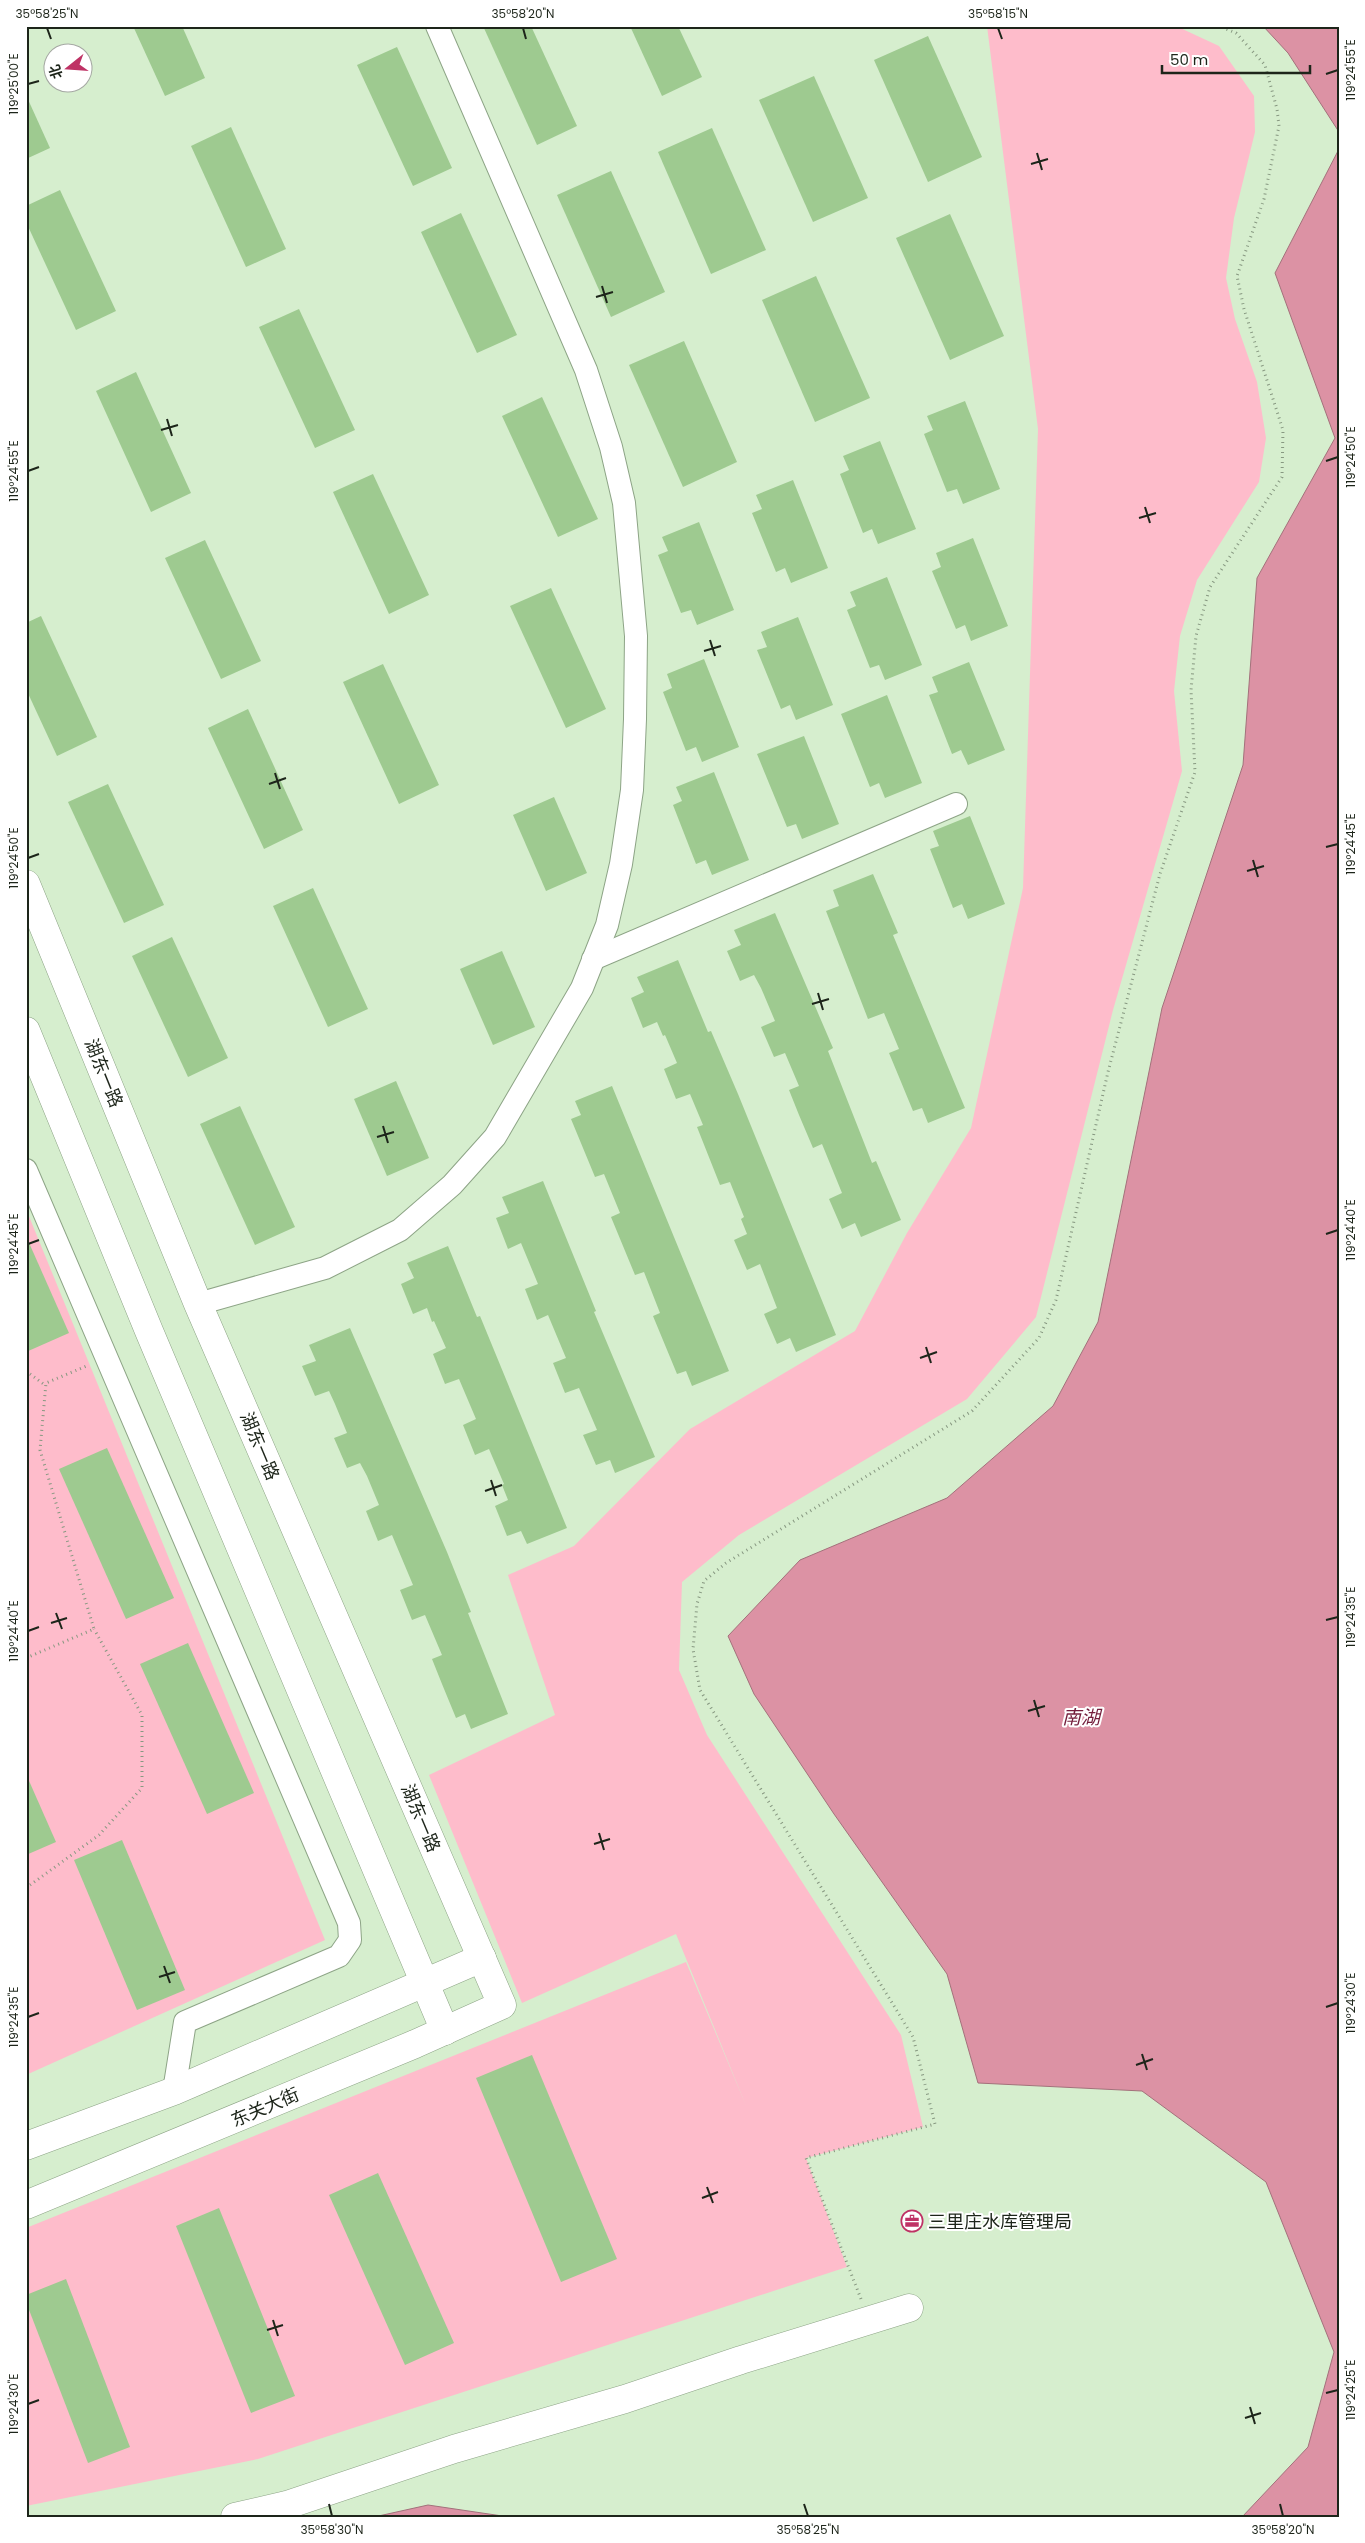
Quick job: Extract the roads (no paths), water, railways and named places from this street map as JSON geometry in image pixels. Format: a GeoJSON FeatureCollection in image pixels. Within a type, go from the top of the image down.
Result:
{"type":"FeatureCollection","features":[{"type":"Feature","properties":{"kind":"main road","name":"湖东一路"},"geometry":{"type":"LineString","coordinates":[[26,884],[198,1304],[502,2005]]}},
{"type":"Feature","properties":{"kind":"main road"},"geometry":{"type":"LineString","coordinates":[[26,1031],[149,1331],[445,2031]]}},
{"type":"Feature","properties":{"kind":"main road"},"geometry":{"type":"LineString","coordinates":[[26,2146],[174,2091],[482,1958]]}},
{"type":"Feature","properties":{"kind":"main road","name":"东关大街"},"geometry":{"type":"LineString","coordinates":[[26,2206],[445,2031],[502,2005]]}},
{"type":"Feature","properties":{"kind":"main road"},"geometry":{"type":"LineString","coordinates":[[235,2517],[287,2505],[454,2449],[626,2399],[909,2308]]}},
{"type":"Feature","properties":{"kind":"street"},"geometry":{"type":"LineString","coordinates":[[198,1304],[325,1268],[400,1230],[452,1185],[495,1138],[582,988],[606,925],[617,881],[632,790],[636,636],[624,503],[611,447],[586,370],[438,26]]}},
{"type":"Feature","properties":{"kind":"street"},"geometry":{"type":"LineString","coordinates":[[593,959],[956,804]]}},
{"type":"Feature","properties":{"kind":"street"},"geometry":{"type":"LineString","coordinates":[[26,1170],[348,1923],[350,1940],[339,1956],[185,2022],[174,2091]]}},
{"type":"Feature","properties":{"kind":"water"},"geometry":{"type":"Polygon","coordinates":[[[1263,26],[1339,26],[1339,132],[1288,53],[1263,26]]]}},
{"type":"Feature","properties":{"kind":"water","name":"南湖"},"geometry":{"type":"Polygon","coordinates":[[[1339,149],[1339,2517],[1242,2517],[1308,2447],[1334,2352],[1266,2182],[1142,2091],[978,2083],[947,1974],[834,1814],[754,1694],[728,1636],[800,1560],[947,1498],[1053,1406],[1098,1322],[1162,1008],[1243,765],[1257,578],[1335,438],[1275,273],[1339,149]]]}},
{"type":"Feature","properties":{"kind":"water"},"geometry":{"type":"Polygon","coordinates":[[[428,2505],[509,2517],[374,2517],[428,2505]]]}},
{"type":"Feature","properties":{"kind":"place","name":"三里庄水库管理局"},"geometry":{"type":"Point","coordinates":[912,2221]}}]}
